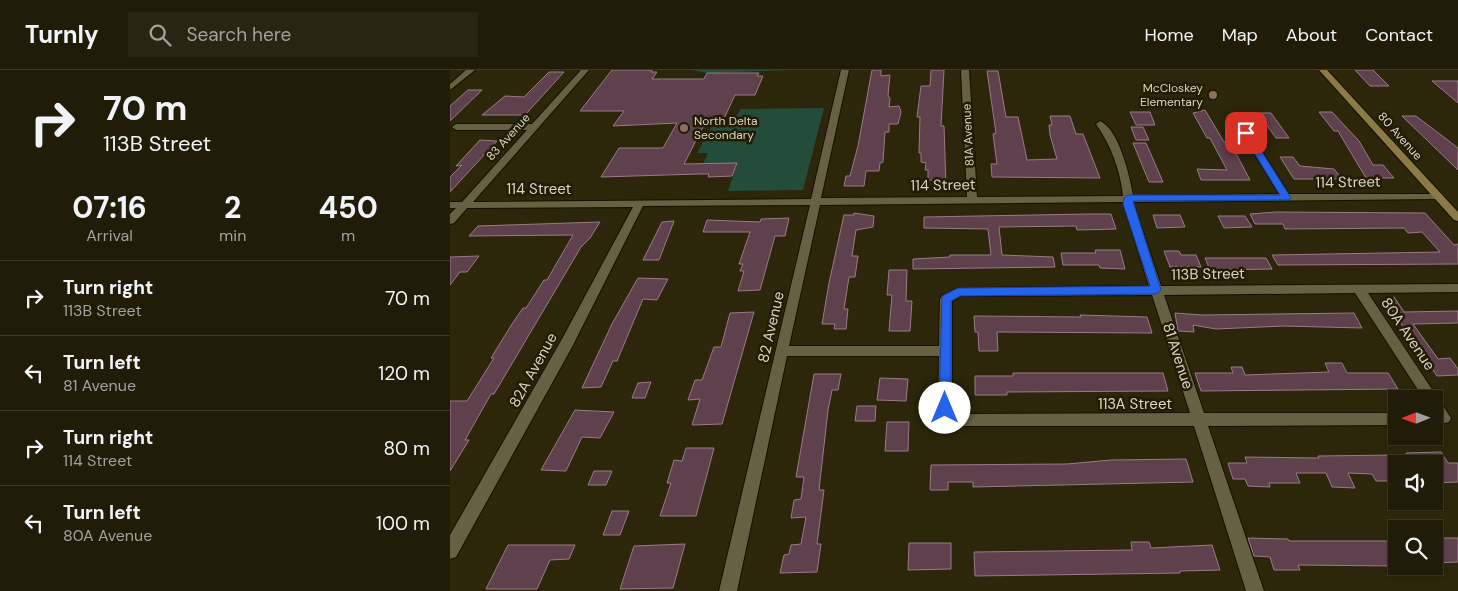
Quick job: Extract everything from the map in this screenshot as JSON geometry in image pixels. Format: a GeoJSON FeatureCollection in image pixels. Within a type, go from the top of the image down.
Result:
{"type":"FeatureCollection","features":[{"type":"Feature","properties":{"kind":"street"},"geometry":{"type":"LineString","coordinates":[[450,88],[471,70]]}},
{"type":"Feature","properties":{"kind":"street","name":"83 Avenue"},"geometry":{"type":"LineString","coordinates":[[450,221],[585,70]]}},
{"type":"Feature","properties":{"kind":"street","name":"82 Avenue"},"geometry":{"type":"LineString","coordinates":[[728,591],[844,70]]}},
{"type":"Feature","properties":{"kind":"street","name":"81A Avenue"},"geometry":{"type":"LineString","coordinates":[[965,70],[972,199]]}},
{"type":"Feature","properties":{"kind":"street","name":"80 Avenue"},"geometry":{"type":"LineString","coordinates":[[1323,70],[1458,218]]}},
{"type":"Feature","properties":{"kind":"street"},"geometry":{"type":"LineString","coordinates":[[1237,118],[1286,198]]}},
{"type":"Feature","properties":{"kind":"street","name":"81 Avenue"},"geometry":{"type":"LineString","coordinates":[[1100,124],[1110,134],[1128,190],[1128,204],[1255,591]]}},
{"type":"Feature","properties":{"kind":"street"},"geometry":{"type":"LineString","coordinates":[[456,127],[534,127]]}},
{"type":"Feature","properties":{"kind":"street","name":"114 Street"},"geometry":{"type":"LineString","coordinates":[[450,205],[1437,196]]}},
{"type":"Feature","properties":{"kind":"street","name":"82A Avenue"},"geometry":{"type":"LineString","coordinates":[[450,551],[567,343],[640,203]]}},
{"type":"Feature","properties":{"kind":"street","name":"80A Avenue"},"geometry":{"type":"LineString","coordinates":[[1358,288],[1426,390]]}},
{"type":"Feature","properties":{"kind":"street","name":"113B Street"},"geometry":{"type":"LineString","coordinates":[[945,351],[946,299],[958,292],[1458,288]]}},
{"type":"Feature","properties":{"kind":"street"},"geometry":{"type":"LineString","coordinates":[[782,351],[945,351]]}},
{"type":"Feature","properties":{"kind":"street","name":"113A Street"},"geometry":{"type":"LineString","coordinates":[[945,351],[945,408],[964,420],[1388,418]]}},
{"type":"Feature","properties":{"kind":"green space"},"geometry":{"type":"Polygon","coordinates":[[[692,70],[790,70],[707,73],[692,70]]]}},
{"type":"Feature","properties":{"kind":"green space"},"geometry":{"type":"Polygon","coordinates":[[[824,108],[803,190],[728,191],[737,163],[703,164],[708,153],[697,153],[711,127],[730,126],[741,109],[824,108]]]}},
{"type":"Feature","properties":{"kind":"building","name":"North Delta Secondary"},"geometry":{"type":"Polygon","coordinates":[[[612,70],[652,70],[651,72],[657,72],[652,79],[704,79],[707,73],[759,73],[757,76],[763,76],[755,95],[735,95],[721,125],[704,125],[684,164],[737,163],[732,176],[708,177],[709,174],[698,174],[601,177],[619,148],[663,148],[677,123],[613,126],[624,111],[580,111],[612,70]]]}},
{"type":"Feature","properties":{"kind":"building"},"geometry":{"type":"Polygon","coordinates":[[[872,70],[881,70],[881,76],[890,75],[889,107],[899,106],[901,112],[898,124],[889,124],[889,132],[885,132],[883,162],[880,163],[879,171],[866,171],[864,186],[844,186],[846,176],[850,176],[858,146],[872,70]]]}},
{"type":"Feature","properties":{"kind":"building"},"geometry":{"type":"Polygon","coordinates":[[[931,70],[944,70],[941,126],[944,126],[946,186],[933,186],[933,180],[928,180],[928,170],[925,170],[926,163],[921,162],[921,153],[919,153],[920,117],[917,117],[921,86],[930,86],[931,70]]]}},
{"type":"Feature","properties":{"kind":"building"},"geometry":{"type":"Polygon","coordinates":[[[1355,70],[1373,70],[1389,86],[1370,86],[1355,70]]]}},
{"type":"Feature","properties":{"kind":"building"},"geometry":{"type":"Polygon","coordinates":[[[987,71],[998,71],[1006,117],[1018,117],[1027,160],[1057,159],[1050,135],[1049,125],[1052,125],[1050,116],[1070,116],[1076,134],[1083,134],[1100,178],[992,177],[991,164],[997,164],[993,134],[996,133],[987,71]]]}},
{"type":"Feature","properties":{"kind":"building"},"geometry":{"type":"Polygon","coordinates":[[[549,72],[564,72],[525,115],[482,115],[505,96],[524,97],[549,72]]]}},
{"type":"Feature","properties":{"kind":"building"},"geometry":{"type":"Polygon","coordinates":[[[1432,81],[1458,81],[1458,103],[1432,81]]]}},
{"type":"Feature","properties":{"kind":"building"},"geometry":{"type":"Polygon","coordinates":[[[468,90],[482,90],[450,121],[450,106],[468,90]]]}},
{"type":"Feature","properties":{"kind":"building"},"geometry":{"type":"Polygon","coordinates":[[[1205,110],[1224,142],[1230,142],[1250,180],[1201,180],[1197,169],[1227,170],[1210,138],[1207,138],[1193,113],[1205,110]]]}},
{"type":"Feature","properties":{"kind":"building"},"geometry":{"type":"Polygon","coordinates":[[[1130,112],[1150,112],[1155,125],[1136,125],[1130,112]]]}},
{"type":"Feature","properties":{"kind":"building"},"geometry":{"type":"Polygon","coordinates":[[[1319,112],[1332,112],[1359,141],[1373,165],[1383,165],[1394,178],[1366,178],[1338,131],[1334,131],[1319,112]]]}},
{"type":"Feature","properties":{"kind":"building"},"geometry":{"type":"Polygon","coordinates":[[[1258,113],[1271,113],[1289,138],[1276,138],[1258,113]]]}},
{"type":"Feature","properties":{"kind":"building"},"geometry":{"type":"Polygon","coordinates":[[[1402,116],[1416,116],[1458,148],[1458,170],[1402,116]]]}},
{"type":"Feature","properties":{"kind":"building"},"geometry":{"type":"Polygon","coordinates":[[[1131,127],[1143,127],[1149,140],[1136,140],[1131,127]]]}},
{"type":"Feature","properties":{"kind":"building"},"geometry":{"type":"Polygon","coordinates":[[[480,140],[497,141],[450,192],[450,177],[462,165],[456,166],[480,140]]]}},
{"type":"Feature","properties":{"kind":"building"},"geometry":{"type":"Polygon","coordinates":[[[1133,143],[1146,143],[1163,182],[1149,182],[1133,143]]]}},
{"type":"Feature","properties":{"kind":"building"},"geometry":{"type":"Polygon","coordinates":[[[1280,157],[1293,157],[1300,166],[1334,169],[1342,179],[1294,179],[1280,157]]]}},
{"type":"Feature","properties":{"kind":"building"},"geometry":{"type":"Polygon","coordinates":[[[1276,212],[1425,213],[1454,245],[1458,244],[1458,264],[1278,265],[1272,255],[1440,252],[1422,232],[1408,233],[1404,228],[1285,229],[1283,224],[1255,224],[1250,214],[1276,212]]]}},
{"type":"Feature","properties":{"kind":"building"},"geometry":{"type":"Polygon","coordinates":[[[854,213],[874,216],[873,227],[856,230],[852,256],[858,256],[855,277],[849,277],[844,309],[848,309],[846,329],[834,329],[835,324],[822,324],[829,283],[844,215],[854,215],[854,213]]]}},
{"type":"Feature","properties":{"kind":"building"},"geometry":{"type":"Polygon","coordinates":[[[1111,214],[1116,229],[1077,230],[1076,226],[999,227],[1002,255],[1053,257],[1055,267],[913,269],[913,259],[950,257],[950,255],[991,255],[988,229],[924,228],[924,217],[1111,214]]]}},
{"type":"Feature","properties":{"kind":"building"},"geometry":{"type":"Polygon","coordinates":[[[1153,215],[1180,215],[1185,227],[1157,228],[1153,215]]]}},
{"type":"Feature","properties":{"kind":"building"},"geometry":{"type":"Polygon","coordinates":[[[1218,216],[1245,216],[1252,227],[1224,228],[1218,216]]]}},
{"type":"Feature","properties":{"kind":"building"},"geometry":{"type":"Polygon","coordinates":[[[789,218],[785,236],[775,236],[760,290],[738,291],[744,271],[740,271],[743,264],[739,264],[750,232],[703,232],[707,220],[760,222],[761,219],[789,218]]]}},
{"type":"Feature","properties":{"kind":"building"},"geometry":{"type":"Polygon","coordinates":[[[674,221],[659,260],[643,260],[662,222],[674,221]]]}},
{"type":"Feature","properties":{"kind":"building"},"geometry":{"type":"Polygon","coordinates":[[[600,222],[590,238],[581,247],[494,394],[491,394],[465,440],[469,440],[450,471],[450,401],[467,401],[494,358],[491,358],[512,324],[523,308],[526,308],[544,280],[547,280],[573,235],[469,236],[478,226],[600,222]]]}},
{"type":"Feature","properties":{"kind":"building"},"geometry":{"type":"Polygon","coordinates":[[[1095,250],[1120,250],[1125,269],[1100,268],[1099,265],[1063,265],[1061,253],[1096,253],[1095,250]]]}},
{"type":"Feature","properties":{"kind":"building"},"geometry":{"type":"Polygon","coordinates":[[[1164,251],[1179,251],[1181,255],[1196,255],[1201,267],[1170,267],[1164,251]]]}},
{"type":"Feature","properties":{"kind":"building"},"geometry":{"type":"Polygon","coordinates":[[[479,256],[467,272],[460,272],[450,285],[450,257],[479,256]]]}},
{"type":"Feature","properties":{"kind":"building"},"geometry":{"type":"Polygon","coordinates":[[[1205,258],[1266,258],[1272,269],[1210,270],[1205,258]]]}},
{"type":"Feature","properties":{"kind":"building"},"geometry":{"type":"Polygon","coordinates":[[[889,270],[907,270],[906,301],[912,301],[910,331],[889,331],[892,295],[887,295],[889,270]]]}},
{"type":"Feature","properties":{"kind":"building"},"geometry":{"type":"Polygon","coordinates":[[[638,278],[668,279],[657,300],[643,299],[617,361],[613,361],[601,387],[582,388],[612,324],[638,278]]]}},
{"type":"Feature","properties":{"kind":"building"},"geometry":{"type":"Polygon","coordinates":[[[1394,297],[1404,312],[1458,311],[1458,323],[1413,324],[1438,359],[1450,358],[1458,369],[1458,375],[1437,376],[1386,302],[1394,297]]]}},
{"type":"Feature","properties":{"kind":"building"},"geometry":{"type":"Polygon","coordinates":[[[754,312],[722,424],[692,425],[700,399],[688,400],[695,380],[702,380],[714,347],[721,347],[730,313],[754,312]]]}},
{"type":"Feature","properties":{"kind":"building"},"geometry":{"type":"Polygon","coordinates":[[[1175,313],[1202,315],[1354,313],[1362,328],[1284,326],[1216,329],[1193,325],[1194,332],[1178,331],[1175,313]]]}},
{"type":"Feature","properties":{"kind":"building"},"geometry":{"type":"Polygon","coordinates":[[[1080,315],[1147,317],[1152,333],[997,332],[998,351],[979,351],[978,332],[975,332],[974,316],[1081,317],[1080,315]]]}},
{"type":"Feature","properties":{"kind":"building"},"geometry":{"type":"Polygon","coordinates":[[[1325,363],[1342,363],[1347,373],[1388,373],[1398,389],[1201,391],[1195,373],[1233,373],[1231,367],[1242,367],[1245,375],[1329,372],[1325,363]]]}},
{"type":"Feature","properties":{"kind":"building"},"geometry":{"type":"Polygon","coordinates":[[[1013,373],[1163,373],[1168,391],[1007,392],[1007,395],[975,395],[975,376],[1013,376],[1013,373]]]}},
{"type":"Feature","properties":{"kind":"building"},"geometry":{"type":"Polygon","coordinates":[[[814,374],[841,374],[838,390],[832,390],[828,410],[819,490],[824,490],[817,544],[821,544],[817,572],[780,573],[784,555],[789,554],[791,545],[801,544],[806,517],[791,518],[794,500],[801,499],[804,477],[796,477],[814,374]]]}},
{"type":"Feature","properties":{"kind":"building"},"geometry":{"type":"Polygon","coordinates":[[[880,378],[908,379],[906,401],[877,400],[880,378]]]}},
{"type":"Feature","properties":{"kind":"building"},"geometry":{"type":"Polygon","coordinates":[[[651,382],[645,398],[632,398],[638,383],[651,382]]]}},
{"type":"Feature","properties":{"kind":"building"},"geometry":{"type":"Polygon","coordinates":[[[857,406],[876,406],[875,421],[855,421],[857,406]]]}},
{"type":"Feature","properties":{"kind":"building"},"geometry":{"type":"Polygon","coordinates":[[[575,410],[614,412],[600,438],[582,437],[566,471],[541,470],[575,410]]]}},
{"type":"Feature","properties":{"kind":"building"},"geometry":{"type":"Polygon","coordinates":[[[887,422],[909,422],[908,451],[885,451],[887,422]]]}},
{"type":"Feature","properties":{"kind":"building"},"geometry":{"type":"Polygon","coordinates":[[[686,448],[714,448],[696,516],[660,516],[671,483],[667,483],[674,460],[682,461],[686,448]]]}},
{"type":"Feature","properties":{"kind":"building"},"geometry":{"type":"Polygon","coordinates":[[[1441,452],[1443,455],[1407,455],[1406,453],[1441,452]]]}},
{"type":"Feature","properties":{"kind":"building"},"geometry":{"type":"Polygon","coordinates":[[[1388,455],[1388,481],[1376,481],[1372,474],[1348,473],[1355,488],[1332,487],[1326,473],[1296,473],[1300,483],[1269,483],[1270,487],[1248,486],[1245,479],[1233,479],[1228,463],[1247,463],[1245,457],[1319,458],[1318,456],[1388,455]]]}},
{"type":"Feature","properties":{"kind":"building"},"geometry":{"type":"Polygon","coordinates":[[[1443,455],[1448,463],[1458,463],[1458,482],[1443,483],[1443,455]]]}},
{"type":"Feature","properties":{"kind":"building"},"geometry":{"type":"Polygon","coordinates":[[[1186,459],[1193,482],[973,487],[973,482],[948,482],[948,490],[930,490],[931,465],[1067,464],[1111,460],[1186,459]]]}},
{"type":"Feature","properties":{"kind":"building"},"geometry":{"type":"Polygon","coordinates":[[[594,471],[612,471],[606,485],[588,485],[594,471]]]}},
{"type":"Feature","properties":{"kind":"building"},"geometry":{"type":"Polygon","coordinates":[[[612,511],[629,511],[620,535],[603,535],[612,511]]]}},
{"type":"Feature","properties":{"kind":"building"},"geometry":{"type":"Polygon","coordinates":[[[1248,538],[1288,539],[1289,541],[1388,541],[1388,566],[1298,565],[1300,570],[1274,570],[1270,557],[1254,556],[1248,538]]]}},
{"type":"Feature","properties":{"kind":"building"},"geometry":{"type":"Polygon","coordinates":[[[1443,538],[1458,538],[1458,562],[1443,563],[1443,538]]]}},
{"type":"Feature","properties":{"kind":"building"},"geometry":{"type":"Polygon","coordinates":[[[1131,542],[1149,542],[1151,548],[1212,545],[1220,570],[1180,571],[1180,573],[975,576],[974,552],[1132,550],[1131,542]]]}},
{"type":"Feature","properties":{"kind":"building"},"geometry":{"type":"Polygon","coordinates":[[[909,543],[951,543],[951,569],[908,570],[909,543]]]}},
{"type":"Feature","properties":{"kind":"building"},"geometry":{"type":"Polygon","coordinates":[[[685,544],[673,588],[620,589],[634,546],[685,544]]]}},
{"type":"Feature","properties":{"kind":"building"},"geometry":{"type":"Polygon","coordinates":[[[508,545],[575,545],[569,559],[550,560],[537,589],[486,589],[508,545]]]}},
{"type":"Feature","properties":{"kind":"place","name":"McCloskey Elementary"},"geometry":{"type":"Point","coordinates":[1213,95]}},
{"type":"Feature","properties":{"kind":"place","name":"North Delta Secondary"},"geometry":{"type":"Point","coordinates":[684,128]}},
{"type":"Feature","properties":{"kind":"route"},"geometry":{"type":"LineString","coordinates":[[945,408],[946,299],[958,292],[1156,290],[1128,204],[1128,198],[1286,198],[1246,133]]}}]}
